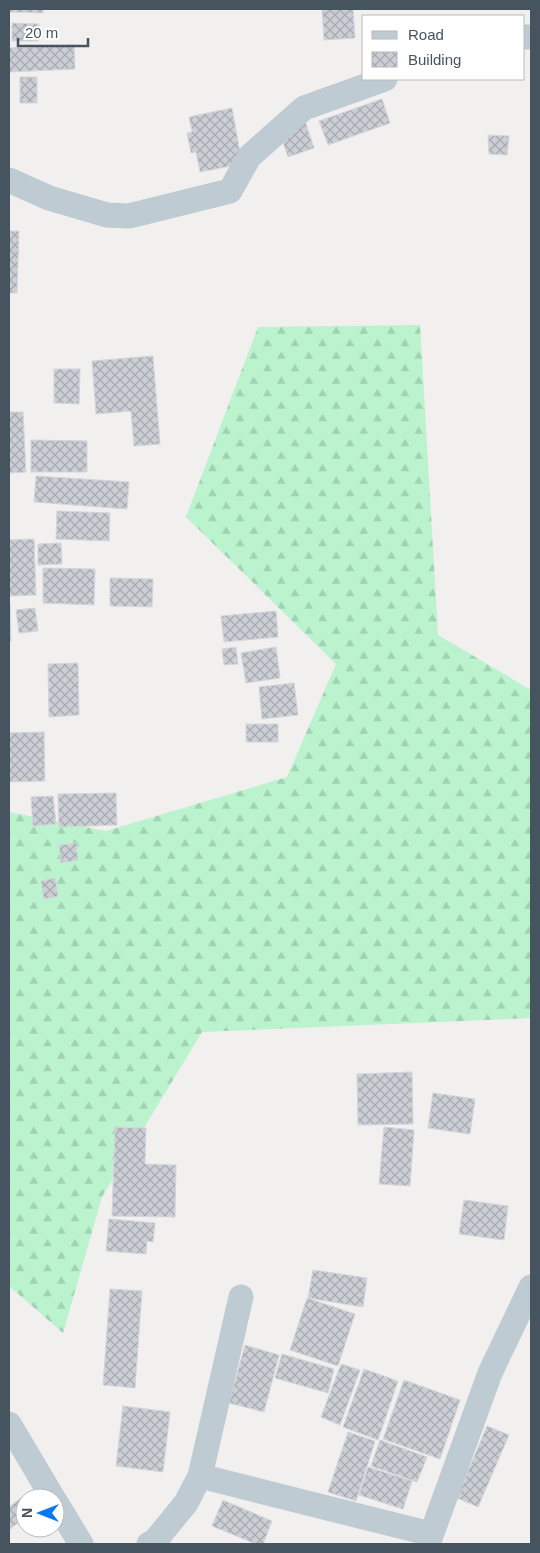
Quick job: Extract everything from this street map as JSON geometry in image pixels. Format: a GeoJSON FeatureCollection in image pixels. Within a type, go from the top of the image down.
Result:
{"type":"FeatureCollection","features":[{"type":"Feature","properties":{"kind":"street"},"geometry":{"type":"LineString","coordinates":[[9,180],[50,198],[107,215],[129,216],[230,191],[249,157],[304,108],[382,80]]}},
{"type":"Feature","properties":{"kind":"street"},"geometry":{"type":"LineString","coordinates":[[200,1476],[430,1539],[490,1373],[531,1288]]}},
{"type":"Feature","properties":{"kind":"street"},"geometry":{"type":"LineString","coordinates":[[149,1544],[155,1541],[186,1503],[200,1476],[241,1297]]}},
{"type":"Feature","properties":{"kind":"street"},"geometry":{"type":"LineString","coordinates":[[9,1424],[47,1488]]}},
{"type":"Feature","properties":{"kind":"street"},"geometry":{"type":"LineString","coordinates":[[65,1518],[81,1544]]}},
{"type":"Feature","properties":{"kind":"green space"},"geometry":{"type":"Polygon","coordinates":[[[420,325],[438,635],[531,690],[531,1018],[202,1032],[102,1197],[63,1333],[9,1286],[9,812],[106,831],[287,777],[336,664],[186,517],[258,327],[420,325]]]}},
{"type":"Feature","properties":{"kind":"building"},"geometry":{"type":"Polygon","coordinates":[[[9,9],[43,9],[43,13],[9,12],[9,9]]]}},
{"type":"Feature","properties":{"kind":"building"},"geometry":{"type":"Polygon","coordinates":[[[322,9],[353,9],[355,38],[324,40],[322,9]]]}},
{"type":"Feature","properties":{"kind":"building"},"geometry":{"type":"Polygon","coordinates":[[[12,23],[39,24],[38,41],[12,41],[12,23]]]}},
{"type":"Feature","properties":{"kind":"building"},"geometry":{"type":"Polygon","coordinates":[[[74,45],[75,69],[9,72],[9,48],[74,45]]]}},
{"type":"Feature","properties":{"kind":"building"},"geometry":{"type":"Polygon","coordinates":[[[20,77],[37,77],[37,103],[20,103],[20,77]]]}},
{"type":"Feature","properties":{"kind":"building"},"geometry":{"type":"Polygon","coordinates":[[[382,99],[390,123],[328,145],[319,121],[382,99]]]}},
{"type":"Feature","properties":{"kind":"building"},"geometry":{"type":"Polygon","coordinates":[[[232,108],[242,164],[200,172],[196,152],[191,153],[187,133],[192,132],[189,117],[232,108]]]}},
{"type":"Feature","properties":{"kind":"building"},"geometry":{"type":"Polygon","coordinates":[[[305,121],[314,148],[288,157],[279,130],[305,121]]]}},
{"type":"Feature","properties":{"kind":"building"},"geometry":{"type":"Polygon","coordinates":[[[488,135],[509,136],[507,155],[489,154],[488,135]]]}},
{"type":"Feature","properties":{"kind":"building"},"geometry":{"type":"Polygon","coordinates":[[[9,231],[19,231],[17,293],[9,293],[9,231]]]}},
{"type":"Feature","properties":{"kind":"building"},"geometry":{"type":"Polygon","coordinates":[[[153,356],[160,444],[134,446],[131,411],[96,414],[92,361],[153,356]]]}},
{"type":"Feature","properties":{"kind":"building"},"geometry":{"type":"Polygon","coordinates":[[[54,369],[80,369],[79,404],[54,403],[54,369]]]}},
{"type":"Feature","properties":{"kind":"building"},"geometry":{"type":"Polygon","coordinates":[[[9,412],[23,412],[26,472],[9,473],[9,412]]]}},
{"type":"Feature","properties":{"kind":"building"},"geometry":{"type":"Polygon","coordinates":[[[31,440],[87,441],[87,472],[31,472],[31,440]]]}},
{"type":"Feature","properties":{"kind":"building"},"geometry":{"type":"Polygon","coordinates":[[[36,476],[129,482],[127,509],[34,502],[36,476]]]}},
{"type":"Feature","properties":{"kind":"building"},"geometry":{"type":"Polygon","coordinates":[[[57,511],[110,513],[109,541],[56,539],[57,511]]]}},
{"type":"Feature","properties":{"kind":"building"},"geometry":{"type":"Polygon","coordinates":[[[34,539],[36,595],[9,596],[9,540],[34,539]]]}},
{"type":"Feature","properties":{"kind":"building"},"geometry":{"type":"Polygon","coordinates":[[[61,543],[62,564],[38,565],[38,544],[61,543]]]}},
{"type":"Feature","properties":{"kind":"building"},"geometry":{"type":"Polygon","coordinates":[[[43,568],[95,569],[94,605],[43,603],[43,568]]]}},
{"type":"Feature","properties":{"kind":"building"},"geometry":{"type":"Polygon","coordinates":[[[110,578],[153,579],[152,607],[110,606],[110,578]]]}},
{"type":"Feature","properties":{"kind":"building"},"geometry":{"type":"Polygon","coordinates":[[[10,603],[11,641],[9,641],[10,603]]]}},
{"type":"Feature","properties":{"kind":"building"},"geometry":{"type":"Polygon","coordinates":[[[35,608],[38,631],[19,633],[16,610],[35,608]]]}},
{"type":"Feature","properties":{"kind":"building"},"geometry":{"type":"Polygon","coordinates":[[[276,611],[278,637],[224,642],[221,616],[276,611]]]}},
{"type":"Feature","properties":{"kind":"building"},"geometry":{"type":"Polygon","coordinates":[[[236,647],[238,664],[224,665],[222,649],[236,647]]]}},
{"type":"Feature","properties":{"kind":"building"},"geometry":{"type":"Polygon","coordinates":[[[276,647],[280,678],[246,683],[241,653],[276,647]]]}},
{"type":"Feature","properties":{"kind":"building"},"geometry":{"type":"Polygon","coordinates":[[[78,663],[79,715],[49,717],[48,664],[78,663]]]}},
{"type":"Feature","properties":{"kind":"building"},"geometry":{"type":"Polygon","coordinates":[[[294,683],[298,715],[262,719],[259,687],[294,683]]]}},
{"type":"Feature","properties":{"kind":"building"},"geometry":{"type":"Polygon","coordinates":[[[246,724],[278,724],[278,742],[246,742],[246,724]]]}},
{"type":"Feature","properties":{"kind":"building"},"geometry":{"type":"Polygon","coordinates":[[[44,732],[45,781],[9,782],[9,733],[44,732]]]}},
{"type":"Feature","properties":{"kind":"building"},"geometry":{"type":"Polygon","coordinates":[[[116,793],[117,825],[59,827],[58,794],[116,793]]]}},
{"type":"Feature","properties":{"kind":"building"},"geometry":{"type":"Polygon","coordinates":[[[53,796],[56,824],[33,826],[31,797],[53,796]]]}},
{"type":"Feature","properties":{"kind":"building"},"geometry":{"type":"Polygon","coordinates":[[[76,843],[78,860],[61,863],[59,845],[76,843]]]}},
{"type":"Feature","properties":{"kind":"building"},"geometry":{"type":"Polygon","coordinates":[[[55,878],[58,896],[44,899],[41,881],[55,878]]]}},
{"type":"Feature","properties":{"kind":"building"},"geometry":{"type":"Polygon","coordinates":[[[412,1072],[413,1124],[358,1125],[357,1074],[412,1072]]]}},
{"type":"Feature","properties":{"kind":"building"},"geometry":{"type":"Polygon","coordinates":[[[433,1093],[475,1099],[470,1134],[428,1128],[433,1093]]]}},
{"type":"Feature","properties":{"kind":"building"},"geometry":{"type":"Polygon","coordinates":[[[115,1127],[146,1128],[145,1164],[176,1165],[175,1217],[112,1216],[115,1127]]]}},
{"type":"Feature","properties":{"kind":"building"},"geometry":{"type":"Polygon","coordinates":[[[384,1127],[414,1130],[410,1186],[379,1184],[384,1127]]]}},
{"type":"Feature","properties":{"kind":"building"},"geometry":{"type":"Polygon","coordinates":[[[464,1200],[508,1206],[504,1240],[459,1234],[464,1200]]]}},
{"type":"Feature","properties":{"kind":"building"},"geometry":{"type":"Polygon","coordinates":[[[109,1219],[155,1223],[153,1242],[147,1241],[146,1254],[106,1251],[109,1219]]]}},
{"type":"Feature","properties":{"kind":"building"},"geometry":{"type":"Polygon","coordinates":[[[313,1270],[367,1278],[363,1307],[308,1298],[313,1270]]]}},
{"type":"Feature","properties":{"kind":"building"},"geometry":{"type":"Polygon","coordinates":[[[110,1289],[142,1291],[135,1388],[103,1385],[110,1289]]]}},
{"type":"Feature","properties":{"kind":"building"},"geometry":{"type":"Polygon","coordinates":[[[307,1298],[355,1314],[338,1366],[290,1350],[307,1298]]]}},
{"type":"Feature","properties":{"kind":"building"},"geometry":{"type":"Polygon","coordinates":[[[245,1345],[279,1355],[264,1412],[229,1403],[245,1345]]]}},
{"type":"Feature","properties":{"kind":"building"},"geometry":{"type":"Polygon","coordinates":[[[282,1354],[334,1369],[328,1393],[275,1378],[282,1354]]]}},
{"type":"Feature","properties":{"kind":"building"},"geometry":{"type":"Polygon","coordinates":[[[341,1364],[360,1370],[340,1425],[321,1417],[341,1364]]]}},
{"type":"Feature","properties":{"kind":"building"},"geometry":{"type":"Polygon","coordinates":[[[364,1369],[398,1381],[378,1440],[343,1427],[364,1369]]]}},
{"type":"Feature","properties":{"kind":"building"},"geometry":{"type":"Polygon","coordinates":[[[404,1380],[460,1400],[440,1459],[383,1439],[404,1380]]]}},
{"type":"Feature","properties":{"kind":"building"},"geometry":{"type":"Polygon","coordinates":[[[123,1406],[170,1412],[163,1472],[116,1466],[123,1406]]]}},
{"type":"Feature","properties":{"kind":"building"},"geometry":{"type":"Polygon","coordinates":[[[487,1426],[509,1435],[478,1507],[457,1498],[487,1426]]]}},
{"type":"Feature","properties":{"kind":"building"},"geometry":{"type":"Polygon","coordinates":[[[348,1432],[375,1441],[356,1501],[328,1492],[348,1432]]]}},
{"type":"Feature","properties":{"kind":"building"},"geometry":{"type":"Polygon","coordinates":[[[380,1440],[427,1457],[417,1482],[371,1466],[380,1440]]]}},
{"type":"Feature","properties":{"kind":"building"},"geometry":{"type":"Polygon","coordinates":[[[368,1467],[412,1481],[403,1509],[359,1495],[368,1467]]]}},
{"type":"Feature","properties":{"kind":"building"},"geometry":{"type":"Polygon","coordinates":[[[223,1500],[272,1521],[263,1544],[256,1544],[212,1526],[223,1500]]]}},
{"type":"Feature","properties":{"kind":"building"},"geometry":{"type":"Polygon","coordinates":[[[15,1502],[15,1525],[9,1530],[9,1507],[15,1502]]]}}]}
